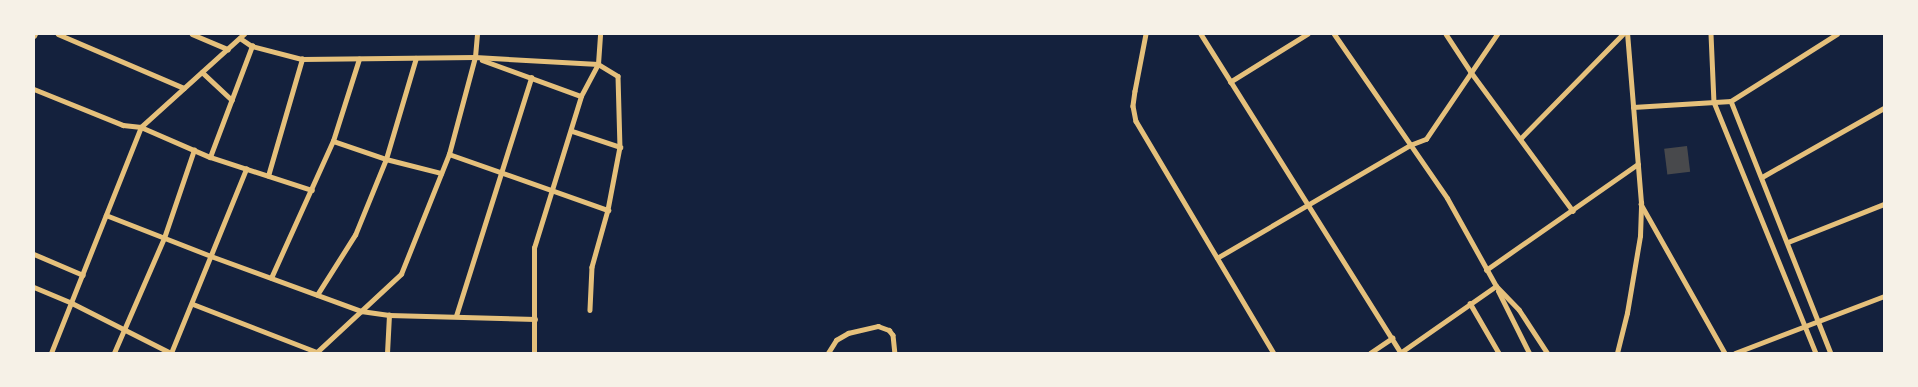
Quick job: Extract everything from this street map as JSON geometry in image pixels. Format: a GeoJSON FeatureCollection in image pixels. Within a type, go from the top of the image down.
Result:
{"type":"FeatureCollection","features":[{"type":"Feature","properties":{"kind":"street"},"geometry":{"type":"LineString","coordinates":[[58,34],[184,88]]}},
{"type":"Feature","properties":{"kind":"street"},"geometry":{"type":"LineString","coordinates":[[192,34],[228,48]]}},
{"type":"Feature","properties":{"kind":"street"},"geometry":{"type":"LineString","coordinates":[[193,304],[316,353],[401,274],[449,154],[476,58],[477,34]]}},
{"type":"Feature","properties":{"kind":"street"},"geometry":{"type":"LineString","coordinates":[[534,353],[534,248],[572,131],[581,96],[598,64],[600,34]]}},
{"type":"Feature","properties":{"kind":"street"},"geometry":{"type":"LineString","coordinates":[[1146,34],[1133,106],[1136,121],[1274,353]]}},
{"type":"Feature","properties":{"kind":"street"},"geometry":{"type":"LineString","coordinates":[[1200,34],[1400,353],[1496,286]]}},
{"type":"Feature","properties":{"kind":"street"},"geometry":{"type":"LineString","coordinates":[[1230,82],[1307,34]]}},
{"type":"Feature","properties":{"kind":"street"},"geometry":{"type":"LineString","coordinates":[[1334,34],[1447,198],[1496,286],[1529,353]]}},
{"type":"Feature","properties":{"kind":"street"},"geometry":{"type":"LineString","coordinates":[[1446,34],[1471,72],[1573,211]]}},
{"type":"Feature","properties":{"kind":"street"},"geometry":{"type":"LineString","coordinates":[[1216,258],[1410,145],[1426,139],[1497,34]]}},
{"type":"Feature","properties":{"kind":"street"},"geometry":{"type":"LineString","coordinates":[[1521,138],[1625,34]]}},
{"type":"Feature","properties":{"kind":"street"},"geometry":{"type":"LineString","coordinates":[[1617,353],[1627,313],[1640,236],[1638,164],[1625,34]]}},
{"type":"Feature","properties":{"kind":"street"},"geometry":{"type":"LineString","coordinates":[[1711,34],[1714,102],[1816,353]]}},
{"type":"Feature","properties":{"kind":"street"},"geometry":{"type":"LineString","coordinates":[[1633,107],[1731,101],[1837,34]]}},
{"type":"Feature","properties":{"kind":"street"},"geometry":{"type":"LineString","coordinates":[[51,353],[141,127],[242,36],[252,46],[302,59],[476,58],[598,64],[618,76],[620,147],[608,210],[592,266],[590,310]]}},
{"type":"Feature","properties":{"kind":"street"},"geometry":{"type":"LineString","coordinates":[[210,157],[252,46]]}},
{"type":"Feature","properties":{"kind":"street"},"geometry":{"type":"LineString","coordinates":[[317,295],[356,235],[386,159],[416,58]]}},
{"type":"Feature","properties":{"kind":"street"},"geometry":{"type":"LineString","coordinates":[[476,58],[581,96]]}},
{"type":"Feature","properties":{"kind":"street"},"geometry":{"type":"LineString","coordinates":[[268,176],[302,59]]}},
{"type":"Feature","properties":{"kind":"street"},"geometry":{"type":"LineString","coordinates":[[271,278],[333,141],[359,59]]}},
{"type":"Feature","properties":{"kind":"street"},"geometry":{"type":"LineString","coordinates":[[202,72],[232,100]]}},
{"type":"Feature","properties":{"kind":"street"},"geometry":{"type":"LineString","coordinates":[[456,316],[531,78]]}},
{"type":"Feature","properties":{"kind":"street"},"geometry":{"type":"LineString","coordinates":[[34,89],[123,125],[141,127],[210,157],[312,190]]}},
{"type":"Feature","properties":{"kind":"street"},"geometry":{"type":"LineString","coordinates":[[1731,101],[1830,353]]}},
{"type":"Feature","properties":{"kind":"street"},"geometry":{"type":"LineString","coordinates":[[1762,177],[1884,108]]}},
{"type":"Feature","properties":{"kind":"street"},"geometry":{"type":"LineString","coordinates":[[572,131],[620,147]]}},
{"type":"Feature","properties":{"kind":"street"},"geometry":{"type":"LineString","coordinates":[[333,141],[386,159],[441,173]]}},
{"type":"Feature","properties":{"kind":"street"},"geometry":{"type":"LineString","coordinates":[[114,353],[164,238],[194,150]]}},
{"type":"Feature","properties":{"kind":"street"},"geometry":{"type":"LineString","coordinates":[[449,154],[608,210]]}},
{"type":"Feature","properties":{"kind":"street"},"geometry":{"type":"LineString","coordinates":[[1486,270],[1638,164]]}},
{"type":"Feature","properties":{"kind":"street"},"geometry":{"type":"LineString","coordinates":[[34,287],[72,303],[172,353],[246,169]]}},
{"type":"Feature","properties":{"kind":"street"},"geometry":{"type":"LineString","coordinates":[[1640,203],[1725,353]]}},
{"type":"Feature","properties":{"kind":"street"},"geometry":{"type":"LineString","coordinates":[[1788,242],[1884,204]]}},
{"type":"Feature","properties":{"kind":"street"},"geometry":{"type":"LineString","coordinates":[[106,215],[361,312],[389,315],[535,319]]}},
{"type":"Feature","properties":{"kind":"street"},"geometry":{"type":"LineString","coordinates":[[34,254],[83,275]]}},
{"type":"Feature","properties":{"kind":"street"},"geometry":{"type":"LineString","coordinates":[[1496,286],[1519,310],[1547,353]]}},
{"type":"Feature","properties":{"kind":"street"},"geometry":{"type":"LineString","coordinates":[[1735,353],[1884,296]]}},
{"type":"Feature","properties":{"kind":"street"},"geometry":{"type":"LineString","coordinates":[[1470,303],[1499,353]]}},
{"type":"Feature","properties":{"kind":"street"},"geometry":{"type":"LineString","coordinates":[[387,353],[389,315]]}},
{"type":"Feature","properties":{"kind":"street"},"geometry":{"type":"LineString","coordinates":[[828,353],[836,340],[848,334],[878,326],[893,335],[896,342],[895,353]]}},
{"type":"Feature","properties":{"kind":"street"},"geometry":{"type":"LineString","coordinates":[[1370,353],[1392,338]]}},
{"type":"Feature","properties":{"kind":"building"},"geometry":{"type":"Polygon","coordinates":[[[1687,146],[1690,172],[1667,175],[1664,149],[1687,146]]]}}]}
